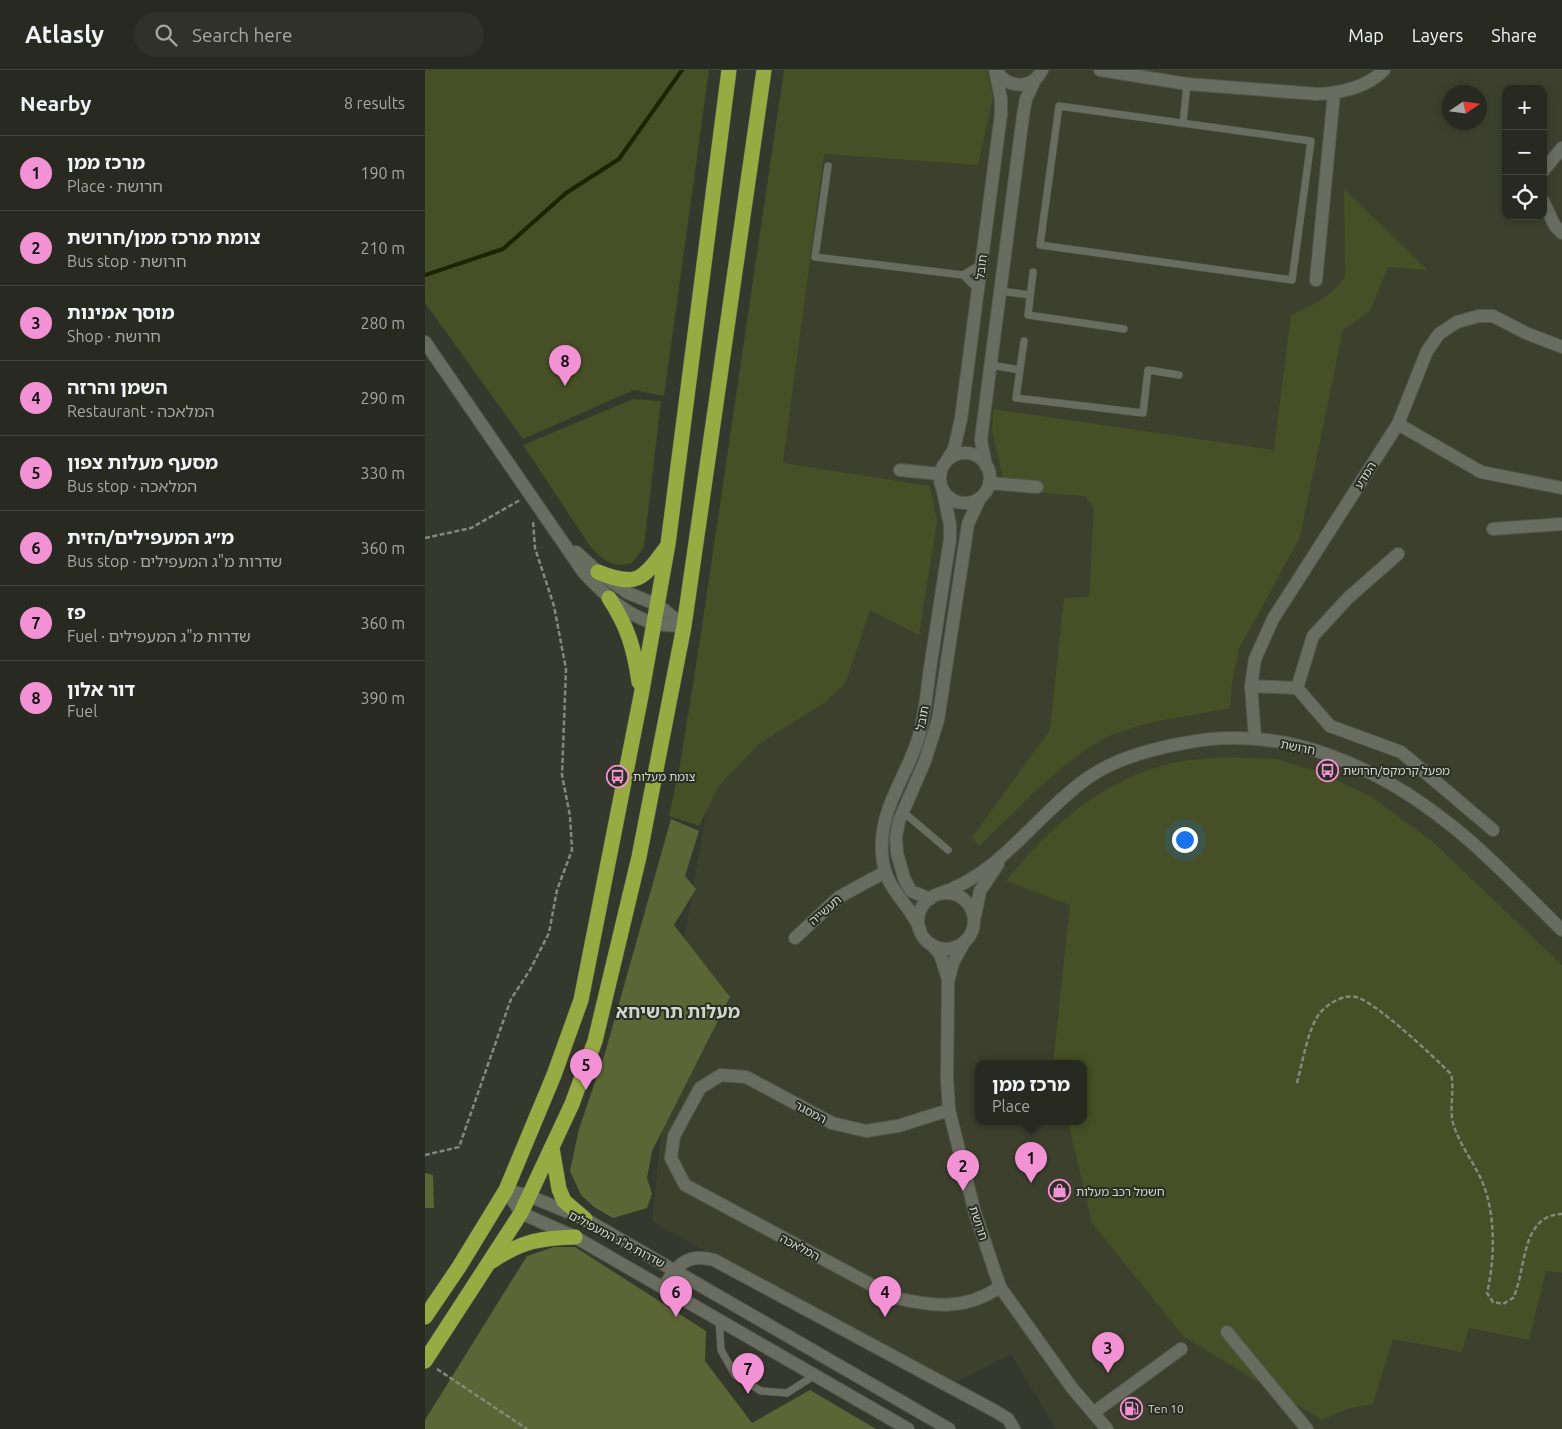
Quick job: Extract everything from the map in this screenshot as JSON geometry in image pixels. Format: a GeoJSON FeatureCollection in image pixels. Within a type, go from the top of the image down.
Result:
{"type":"FeatureCollection","features":[{"type":"Feature","properties":{"kind":"highway"},"geometry":{"type":"LineString","coordinates":[[425,1317],[506,1190],[551,1083],[581,1000],[641,696],[668,544],[729,70]]}},
{"type":"Feature","properties":{"kind":"highway"},"geometry":{"type":"LineString","coordinates":[[425,1361],[521,1213],[552,1148],[595,1041],[639,857],[684,626],[764,70]]}},
{"type":"Feature","properties":{"kind":"highway"},"geometry":{"type":"LineString","coordinates":[[598,572],[628,581],[640,579],[648,573],[668,544]]}},
{"type":"Feature","properties":{"kind":"highway"},"geometry":{"type":"LineString","coordinates":[[609,598],[624,620],[634,646],[641,696]]}},
{"type":"Feature","properties":{"kind":"highway"},"geometry":{"type":"LineString","coordinates":[[552,1148],[559,1188],[564,1201],[585,1219]]}},
{"type":"Feature","properties":{"kind":"highway"},"geometry":{"type":"LineString","coordinates":[[487,1265],[515,1247],[529,1241],[541,1238],[575,1237]]}},
{"type":"Feature","properties":{"kind":"street"},"geometry":{"type":"LineString","coordinates":[[995,70],[999,76],[1010,84],[1019,86],[1042,73]]}},
{"type":"Feature","properties":{"kind":"street","name":"תובל"},"geometry":{"type":"LineString","coordinates":[[945,462],[954,449],[959,429],[1001,114],[1001,99],[995,70]]}},
{"type":"Feature","properties":{"kind":"street"},"geometry":{"type":"LineString","coordinates":[[1100,70],[1187,84],[1290,93],[1334,93],[1365,84],[1384,70]]}},
{"type":"Feature","properties":{"kind":"street","name":"תובל"},"geometry":{"type":"LineString","coordinates":[[986,466],[981,440],[1023,116],[1026,99],[1042,73]]}},
{"type":"Feature","properties":{"kind":"street"},"geometry":{"type":"LineString","coordinates":[[1316,280],[1334,93]]}},
{"type":"Feature","properties":{"kind":"street"},"geometry":{"type":"LineString","coordinates":[[1547,166],[1562,148]]}},
{"type":"Feature","properties":{"kind":"street"},"geometry":{"type":"LineString","coordinates":[[1547,209],[1555,226],[1562,233]]}},
{"type":"Feature","properties":{"kind":"street","name":"המדע"},"geometry":{"type":"LineString","coordinates":[[1255,738],[1251,686],[1255,660],[1273,619],[1398,424],[1427,351],[1439,334],[1457,322],[1479,316],[1493,316],[1526,333],[1562,347]]}},
{"type":"Feature","properties":{"kind":"street"},"geometry":{"type":"LineString","coordinates":[[425,342],[584,573],[609,598],[630,613],[654,624],[684,626]]}},
{"type":"Feature","properties":{"kind":"street"},"geometry":{"type":"LineString","coordinates":[[1398,424],[1481,472],[1562,488]]}},
{"type":"Feature","properties":{"kind":"street"},"geometry":{"type":"LineString","coordinates":[[967,453],[981,460],[986,466],[989,483],[981,498],[973,502],[956,502],[943,491],[940,474],[945,462],[959,454],[967,453]]}},
{"type":"Feature","properties":{"kind":"street"},"geometry":{"type":"LineString","coordinates":[[899,470],[940,474]]}},
{"type":"Feature","properties":{"kind":"street"},"geometry":{"type":"LineString","coordinates":[[989,483],[1037,487]]}},
{"type":"Feature","properties":{"kind":"street","name":"תובל"},"geometry":{"type":"LineString","coordinates":[[920,929],[915,919],[890,885],[885,872],[882,845],[884,817],[912,755],[923,717],[950,540],[950,525],[943,491]]}},
{"type":"Feature","properties":{"kind":"street","name":"תובל"},"geometry":{"type":"LineString","coordinates":[[934,896],[911,891],[899,868],[896,837],[902,811],[925,761],[934,735],[968,524],[981,498]]}},
{"type":"Feature","properties":{"kind":"street"},"geometry":{"type":"LineString","coordinates":[[1493,529],[1562,524]]}},
{"type":"Feature","properties":{"kind":"street"},"geometry":{"type":"LineString","coordinates":[[558,535],[598,572],[628,593],[658,605],[684,626]]}},
{"type":"Feature","properties":{"kind":"street"},"geometry":{"type":"LineString","coordinates":[[1297,688],[1313,636],[1348,598],[1398,554]]}},
{"type":"Feature","properties":{"kind":"street"},"geometry":{"type":"LineString","coordinates":[[1251,686],[1297,688],[1330,726],[1401,752],[1493,830]]}},
{"type":"Feature","properties":{"kind":"street","name":"חרושת"},"geometry":{"type":"LineString","coordinates":[[934,896],[966,884],[1009,851],[1089,777],[1114,763],[1138,754],[1197,740],[1234,736],[1318,750],[1357,764],[1389,783],[1452,826],[1562,930]]}},
{"type":"Feature","properties":{"kind":"street","name":"חרושת"},"geometry":{"type":"LineString","coordinates":[[974,919],[980,891],[1009,851]]}},
{"type":"Feature","properties":{"kind":"street","name":"תעשייה"},"geometry":{"type":"LineString","coordinates":[[795,938],[839,897],[885,872]]}},
{"type":"Feature","properties":{"kind":"street"},"geometry":{"type":"LineString","coordinates":[[955,894],[962,898],[972,911],[974,919],[970,935],[959,946],[944,948],[930,943],[920,929],[920,912],[934,896],[955,894]]}},
{"type":"Feature","properties":{"kind":"street","name":"חרושת"},"geometry":{"type":"LineString","coordinates":[[965,941],[953,963],[948,982],[947,1056],[949,1110],[975,1213],[1000,1287],[1072,1388],[1107,1429]]}},
{"type":"Feature","properties":{"kind":"street","name":"חרושת"},"geometry":{"type":"LineString","coordinates":[[930,943],[940,954],[948,982]]}},
{"type":"Feature","properties":{"kind":"street","name":"המסגר"},"geometry":{"type":"LineString","coordinates":[[690,1106],[700,1088],[721,1075],[746,1077],[832,1123],[866,1131],[898,1126],[949,1110]]}},
{"type":"Feature","properties":{"kind":"street","name":"המלאכה"},"geometry":{"type":"LineString","coordinates":[[690,1106],[674,1136],[671,1158],[685,1185],[897,1298],[928,1305],[959,1304],[984,1298],[1000,1287]]}},
{"type":"Feature","properties":{"kind":"street"},"geometry":{"type":"LineString","coordinates":[[506,1190],[521,1213]]}},
{"type":"Feature","properties":{"kind":"street","name":"שדרות מ\"ג המעפילים"},"geometry":{"type":"LineString","coordinates":[[506,1190],[529,1196],[585,1219],[949,1429]]}},
{"type":"Feature","properties":{"kind":"street","name":"שדרות מ\"ג המעפילים"},"geometry":{"type":"LineString","coordinates":[[521,1213],[575,1237],[908,1429]]}},
{"type":"Feature","properties":{"kind":"street"},"geometry":{"type":"LineString","coordinates":[[663,1288],[674,1270],[695,1257],[714,1260],[995,1411],[1008,1419],[1014,1429]]}},
{"type":"Feature","properties":{"kind":"street"},"geometry":{"type":"LineString","coordinates":[[1227,1332],[1307,1429]]}},
{"type":"Feature","properties":{"kind":"street"},"geometry":{"type":"LineString","coordinates":[[1093,1413],[1181,1349]]}},
{"type":"Feature","properties":{"kind":"lane"},"geometry":{"type":"LineString","coordinates":[[1183,123],[1187,84]]}},
{"type":"Feature","properties":{"kind":"lane"},"geometry":{"type":"LineString","coordinates":[[1059,106],[1183,123],[1311,141],[1292,280],[1040,245],[1059,106]]}},
{"type":"Feature","properties":{"kind":"lane"},"geometry":{"type":"LineString","coordinates":[[828,166],[815,257],[963,275],[978,290]]}},
{"type":"Feature","properties":{"kind":"lane"},"geometry":{"type":"LineString","coordinates":[[963,275],[981,264]]}},
{"type":"Feature","properties":{"kind":"lane"},"geometry":{"type":"LineString","coordinates":[[1033,272],[1028,315],[1124,329]]}},
{"type":"Feature","properties":{"kind":"lane"},"geometry":{"type":"LineString","coordinates":[[1000,291],[1031,295]]}},
{"type":"Feature","properties":{"kind":"lane"},"geometry":{"type":"LineString","coordinates":[[1024,341],[1016,398],[1143,413],[1147,370],[1179,375]]}},
{"type":"Feature","properties":{"kind":"lane"},"geometry":{"type":"LineString","coordinates":[[990,365],[1020,370]]}},
{"type":"Feature","properties":{"kind":"lane"},"geometry":{"type":"LineString","coordinates":[[902,811],[949,850]]}},
{"type":"Feature","properties":{"kind":"lane"},"geometry":{"type":"LineString","coordinates":[[719,1320],[721,1350],[735,1374],[761,1391],[787,1393],[815,1376]]}},
{"type":"Feature","properties":{"kind":"path"},"geometry":{"type":"LineString","coordinates":[[425,538],[471,528],[530,495],[535,548],[554,606],[566,669],[562,775],[570,816],[572,850],[557,890],[549,933],[530,970],[511,999],[459,1147],[425,1155]]}},
{"type":"Feature","properties":{"kind":"path"},"geometry":{"type":"LineString","coordinates":[[1297,1083],[1312,1028],[1318,1015],[1331,1002],[1355,997],[1372,1005],[1451,1074],[1453,1083],[1452,1121],[1483,1182],[1491,1220],[1494,1250],[1487,1294],[1493,1302],[1503,1304],[1513,1298],[1524,1265],[1528,1240],[1535,1228],[1541,1221],[1562,1214]]}},
{"type":"Feature","properties":{"kind":"path"},"geometry":{"type":"LineString","coordinates":[[425,1361],[527,1429]]}},
{"type":"Feature","properties":{"kind":"shaded area"},"geometry":{"type":"Polygon","coordinates":[[[794,70],[1562,70],[1562,1429],[1056,1429],[1011,1354],[950,1385],[652,1222],[676,987],[703,830],[756,330],[794,70]]]}},
{"type":"Feature","properties":{"kind":"green space"},"geometry":{"type":"Polygon","coordinates":[[[425,70],[709,70],[664,396],[634,390],[523,439],[425,303],[425,70]]]}},
{"type":"Feature","properties":{"kind":"green space"},"geometry":{"type":"Polygon","coordinates":[[[784,70],[987,70],[993,97],[978,165],[824,154],[783,463],[930,486],[937,521],[919,635],[870,610],[845,684],[824,703],[759,744],[718,787],[699,826],[669,816],[680,765],[701,633],[784,70]]]}},
{"type":"Feature","properties":{"kind":"green space"},"geometry":{"type":"Polygon","coordinates":[[[1344,189],[1428,270],[1388,267],[1370,311],[1343,330],[1300,537],[1239,649],[1232,682],[1230,708],[1151,723],[1125,730],[1106,738],[1047,780],[979,846],[972,837],[1050,730],[1064,598],[1089,597],[1094,508],[1085,496],[1002,490],[1002,473],[992,432],[993,409],[1274,450],[1291,315],[1328,295],[1345,277],[1344,189]]]}},
{"type":"Feature","properties":{"kind":"green space"},"geometry":{"type":"Polygon","coordinates":[[[633,399],[661,401],[644,547],[632,563],[619,565],[610,563],[592,549],[523,445],[633,399]]]}},
{"type":"Feature","properties":{"kind":"green space"},"geometry":{"type":"Polygon","coordinates":[[[1226,757],[1276,759],[1317,771],[1370,796],[1432,841],[1562,965],[1562,1273],[1546,1271],[1529,1340],[1469,1328],[1462,1352],[1393,1339],[1373,1404],[1347,1409],[1322,1420],[1184,1337],[1092,1223],[1069,1125],[1087,1125],[1087,1060],[1053,1060],[1070,905],[1006,881],[1040,842],[1058,825],[1098,794],[1144,772],[1176,762],[1226,757]]]}},
{"type":"Feature","properties":{"kind":"green space"},"geometry":{"type":"Polygon","coordinates":[[[671,819],[699,831],[685,876],[696,889],[674,925],[730,997],[652,1151],[647,1178],[652,1194],[647,1208],[613,1218],[594,1207],[581,1195],[570,1171],[579,1129],[605,1053],[671,819]]]}},
{"type":"Feature","properties":{"kind":"green space"},"geometry":{"type":"Polygon","coordinates":[[[425,1173],[433,1175],[434,1208],[425,1208],[425,1173]]]}},
{"type":"Feature","properties":{"kind":"green space"},"geometry":{"type":"Polygon","coordinates":[[[554,1247],[575,1247],[706,1331],[705,1361],[752,1423],[810,1390],[876,1429],[425,1429],[425,1420],[527,1256],[554,1247]]]}},
{"type":"Feature","properties":{"kind":"waterway"},"geometry":{"type":"LineString","coordinates":[[425,275],[503,249],[566,193],[619,159],[682,70]]}},
{"type":"Feature","properties":{"kind":"place","name":"דור אלון"},"geometry":{"type":"Point","coordinates":[565,386]}},
{"type":"Feature","properties":{"kind":"place","name":"מפעל קרמקס/חרושת"},"geometry":{"type":"Point","coordinates":[1327,770]}},
{"type":"Feature","properties":{"kind":"place","name":"צומת מעלות"},"geometry":{"type":"Point","coordinates":[617,776]}},
{"type":"Feature","properties":{"kind":"place","name":"מסעף מעלות צפון"},"geometry":{"type":"Point","coordinates":[586,1090]}},
{"type":"Feature","properties":{"kind":"place","name":"מרכז ממן"},"geometry":{"type":"Point","coordinates":[1031,1183]}},
{"type":"Feature","properties":{"kind":"place","name":"צומת מרכז ממן/חרושת"},"geometry":{"type":"Point","coordinates":[963,1191]}},
{"type":"Feature","properties":{"kind":"place","name":"חשמל רכב מעלות"},"geometry":{"type":"Point","coordinates":[1060,1191]}},
{"type":"Feature","properties":{"kind":"place","name":"מ״ג המעפילים/הזית"},"geometry":{"type":"Point","coordinates":[676,1317]}},
{"type":"Feature","properties":{"kind":"place","name":"השמן והרזה"},"geometry":{"type":"Point","coordinates":[885,1317]}},
{"type":"Feature","properties":{"kind":"place","name":"מוסך אמינות"},"geometry":{"type":"Point","coordinates":[1108,1373]}},
{"type":"Feature","properties":{"kind":"place","name":"פז"},"geometry":{"type":"Point","coordinates":[748,1394]}},
{"type":"Feature","properties":{"kind":"place","name":"Ten 10"},"geometry":{"type":"Point","coordinates":[1132,1408]}},
{"type":"Feature","properties":{"kind":"district","name":"מעלות תרשיחא"},"geometry":{"type":"Point","coordinates":[678,1011]}}]}
